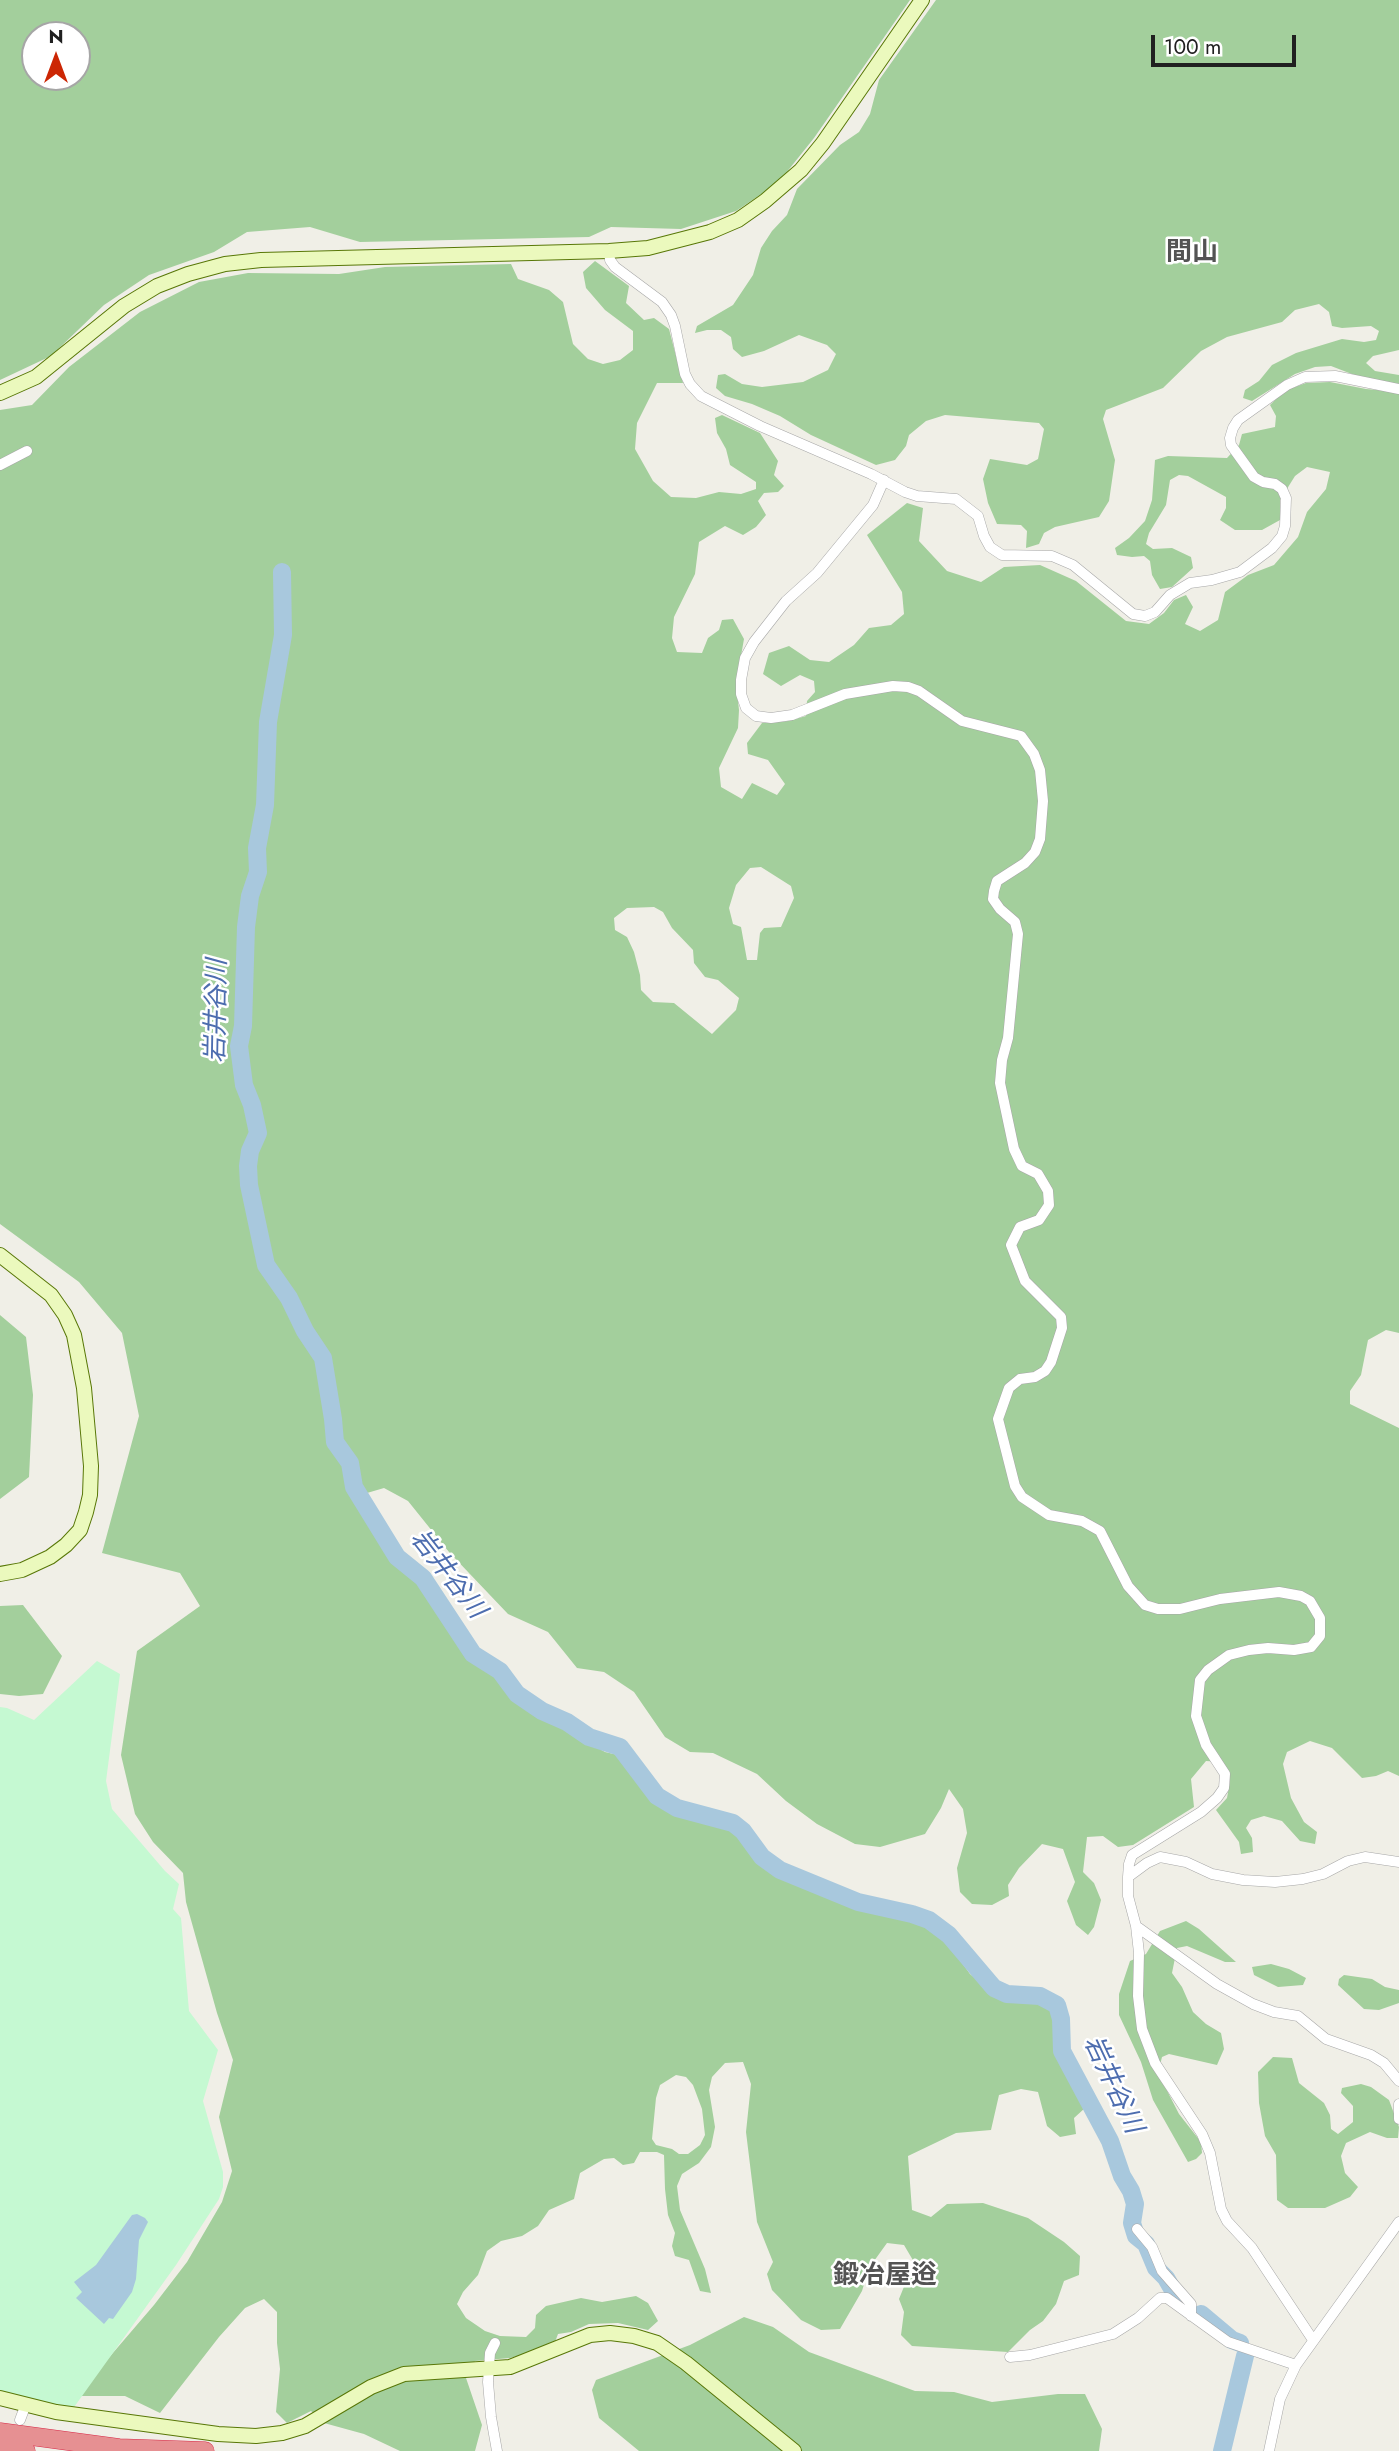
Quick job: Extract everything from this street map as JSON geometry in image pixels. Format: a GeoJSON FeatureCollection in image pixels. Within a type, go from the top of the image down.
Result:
{"type":"FeatureCollection","features":[{"type":"Feature","properties":{"kind":"highway"},"geometry":{"type":"LineString","coordinates":[[0,2432],[118,2448],[205,2451]]}},
{"type":"Feature","properties":{"kind":"highway"},"geometry":{"type":"LineString","coordinates":[[0,2445],[26,2451]]}},
{"type":"Feature","properties":{"kind":"street"},"geometry":{"type":"LineString","coordinates":[[0,393],[36,377],[124,306],[158,286],[225,264],[261,260],[610,251],[658,246],[710,232],[737,220],[765,201],[801,170],[823,143],[922,0]]}},
{"type":"Feature","properties":{"kind":"street"},"geometry":{"type":"LineString","coordinates":[[610,251],[610,260],[615,267],[662,302],[671,315],[685,374],[701,396],[917,496],[956,499],[978,516],[990,547],[1002,555],[1052,556],[1073,565],[1133,614],[1145,616],[1155,612],[1170,595],[1190,583],[1220,579],[1240,572],[1272,548],[1282,536],[1286,498],[1282,489],[1275,484],[1254,477],[1231,445],[1230,438],[1238,420],[1287,385],[1305,377],[1335,376],[1399,389]]}},
{"type":"Feature","properties":{"kind":"street"},"geometry":{"type":"LineString","coordinates":[[0,465],[27,451]]}},
{"type":"Feature","properties":{"kind":"street"},"geometry":{"type":"LineString","coordinates":[[884,480],[873,505],[817,573],[786,601],[754,642],[746,658],[741,694],[746,708],[756,716],[771,718],[792,715],[845,694],[893,686],[908,687],[919,691],[962,721],[1021,736],[1034,754],[1040,771],[1043,801],[1040,839],[1035,852],[1025,863],[997,881],[994,891],[993,899],[1015,922],[1018,934],[1008,1038],[1000,1083],[1014,1149],[1022,1166],[1038,1174],[1048,1191],[1049,1205],[1039,1220],[1020,1227],[1011,1245],[1025,1281],[1061,1317],[1062,1328],[1051,1362],[1045,1371],[1035,1377],[1020,1379],[1009,1388],[1001,1404],[998,1419],[1015,1486],[1022,1497],[1049,1515],[1082,1521],[1100,1531],[1128,1586],[1145,1605],[1158,1609],[1180,1609],[1220,1599],[1279,1592],[1301,1596],[1310,1601],[1320,1618],[1320,1636],[1311,1647],[1294,1650],[1268,1647],[1229,1655],[1208,1670],[1200,1680],[1196,1716],[1206,1745],[1225,1774],[1224,1788],[1201,1812],[1132,1855],[1128,1877],[1128,1896],[1139,1952],[1138,1996],[1142,2029],[1155,2063],[1202,2134],[1210,2153],[1221,2209],[1227,2221],[1252,2248],[1312,2340]]}},
{"type":"Feature","properties":{"kind":"street"},"geometry":{"type":"LineString","coordinates":[[0,1255],[51,1295],[65,1315],[74,1335],[84,1388],[90,1466],[90,1495],[80,1530],[50,1558],[22,1570],[0,1574]]}},
{"type":"Feature","properties":{"kind":"street"},"geometry":{"type":"LineString","coordinates":[[1128,1877],[1160,1857],[1186,1862],[1212,1874],[1242,1880],[1275,1882],[1323,1874],[1348,1861],[1365,1857],[1399,1862]]}},
{"type":"Feature","properties":{"kind":"street"},"geometry":{"type":"LineString","coordinates":[[1136,1926],[1217,1984],[1264,2008],[1298,2016],[1326,2039],[1371,2055],[1384,2063],[1399,2081]]}},
{"type":"Feature","properties":{"kind":"street"},"geometry":{"type":"LineString","coordinates":[[1399,2104],[1399,2119]]}},
{"type":"Feature","properties":{"kind":"street"},"geometry":{"type":"LineString","coordinates":[[1269,2451],[1280,2399],[1296,2365],[1399,2222]]}},
{"type":"Feature","properties":{"kind":"street"},"geometry":{"type":"LineString","coordinates":[[1137,2229],[1152,2247],[1162,2271],[1191,2304],[1191,2316]]}},
{"type":"Feature","properties":{"kind":"street"},"geometry":{"type":"LineString","coordinates":[[1010,2357],[1030,2355],[1113,2334],[1138,2318],[1160,2298],[1167,2298],[1228,2342],[1296,2365]]}},
{"type":"Feature","properties":{"kind":"street"},"geometry":{"type":"LineString","coordinates":[[0,2398],[56,2412],[218,2434],[282,2433],[305,2426],[371,2387],[404,2374],[510,2367],[590,2334],[610,2333],[657,2343],[686,2363],[794,2451]]}},
{"type":"Feature","properties":{"kind":"street"},"geometry":{"type":"LineString","coordinates":[[495,2343],[490,2353],[489,2370],[491,2417],[497,2451]]}},
{"type":"Feature","properties":{"kind":"street"},"geometry":{"type":"LineString","coordinates":[[20,2420],[26,2404]]}},
{"type":"Feature","properties":{"kind":"green space"},"geometry":{"type":"Polygon","coordinates":[[[0,0],[910,0],[814,138],[778,183],[736,211],[681,229],[611,227],[589,237],[360,242],[310,227],[247,232],[214,252],[149,275],[104,305],[51,356],[0,380],[0,0]]]}},
{"type":"Feature","properties":{"kind":"green space"},"geometry":{"type":"Polygon","coordinates":[[[936,0],[1399,0],[1399,350],[1373,356],[1366,363],[1375,371],[1399,375],[1399,385],[1357,376],[1331,366],[1315,367],[1295,374],[1252,401],[1243,398],[1245,390],[1259,381],[1272,365],[1296,353],[1342,339],[1364,342],[1376,340],[1379,331],[1371,326],[1332,326],[1329,312],[1319,304],[1295,310],[1282,322],[1227,337],[1201,351],[1163,388],[1106,410],[1103,419],[1115,460],[1109,501],[1099,517],[1055,527],[1044,533],[1039,544],[1026,548],[1027,531],[1021,525],[997,524],[988,503],[983,479],[990,459],[1027,465],[1038,459],[1044,429],[1039,423],[945,415],[926,421],[909,435],[906,446],[895,460],[876,465],[811,435],[780,416],[725,396],[716,388],[718,375],[725,374],[742,384],[762,387],[803,382],[828,370],[836,354],[827,345],[799,335],[764,351],[742,357],[733,349],[731,337],[721,330],[695,333],[697,326],[733,305],[753,275],[761,248],[787,215],[797,189],[840,145],[859,132],[870,114],[879,80],[936,0]]]}},
{"type":"Feature","properties":{"kind":"green space"},"geometry":{"type":"Polygon","coordinates":[[[595,261],[629,286],[626,303],[644,320],[654,318],[669,329],[683,383],[657,383],[637,423],[635,449],[653,481],[671,497],[696,498],[719,492],[741,494],[756,489],[756,482],[730,465],[726,449],[717,433],[715,418],[722,415],[760,433],[778,461],[774,475],[784,486],[778,492],[764,493],[758,501],[766,515],[756,527],[743,535],[725,526],[699,542],[695,574],[674,617],[672,638],[677,652],[702,653],[708,638],[719,630],[722,620],[733,619],[744,639],[736,684],[738,728],[719,768],[721,787],[742,799],[752,783],[777,795],[785,784],[768,760],[748,754],[747,743],[762,723],[788,721],[806,716],[807,701],[815,692],[814,681],[800,675],[781,686],[763,674],[769,653],[789,646],[810,660],[829,662],[854,645],[869,628],[891,625],[904,614],[902,592],[867,535],[907,503],[923,508],[919,541],[947,571],[981,582],[1004,567],[1040,565],[1076,581],[1126,621],[1149,624],[1164,613],[1174,600],[1186,595],[1193,607],[1185,624],[1200,631],[1218,620],[1225,592],[1248,575],[1274,565],[1298,537],[1307,512],[1326,489],[1330,472],[1307,467],[1295,476],[1280,500],[1280,520],[1262,530],[1235,530],[1220,520],[1226,508],[1226,497],[1188,476],[1179,475],[1170,480],[1166,505],[1149,533],[1146,544],[1153,549],[1172,548],[1191,557],[1193,568],[1172,587],[1160,589],[1152,575],[1150,561],[1144,556],[1117,555],[1115,548],[1145,521],[1152,500],[1155,460],[1168,456],[1227,458],[1239,445],[1242,434],[1275,427],[1276,416],[1270,405],[1284,391],[1306,383],[1330,382],[1399,392],[1399,1333],[1386,1330],[1368,1340],[1361,1375],[1350,1391],[1350,1404],[1399,1428],[1399,1776],[1388,1771],[1362,1778],[1332,1748],[1310,1741],[1287,1752],[1283,1764],[1291,1798],[1304,1822],[1317,1832],[1315,1844],[1300,1841],[1282,1821],[1264,1816],[1251,1820],[1246,1828],[1252,1838],[1253,1852],[1241,1854],[1239,1842],[1216,1810],[1227,1798],[1230,1781],[1221,1762],[1206,1761],[1191,1779],[1194,1807],[1133,1845],[1118,1847],[1103,1836],[1087,1837],[1083,1872],[1094,1883],[1101,1900],[1094,1927],[1088,1935],[1076,1925],[1067,1901],[1075,1882],[1063,1849],[1042,1844],[1019,1868],[1008,1885],[1009,1896],[992,1905],[972,1904],[960,1892],[957,1868],[967,1833],[963,1809],[949,1789],[925,1834],[880,1847],[855,1844],[817,1824],[786,1801],[757,1774],[713,1753],[690,1752],[665,1737],[634,1692],[604,1672],[577,1668],[548,1632],[508,1614],[449,1552],[408,1501],[384,1488],[367,1493],[365,1509],[393,1560],[418,1581],[438,1605],[465,1650],[500,1680],[520,1703],[605,1752],[618,1755],[655,1801],[680,1814],[724,1825],[740,1833],[762,1864],[802,1886],[844,1904],[923,1924],[943,1936],[970,1974],[1001,1999],[1032,2000],[1053,2009],[1059,2023],[1058,2054],[1085,2108],[1074,2118],[1076,2134],[1060,2137],[1047,2126],[1038,2092],[1021,2089],[999,2095],[991,2130],[956,2133],[908,2156],[912,2210],[931,2217],[947,2204],[983,2203],[1028,2218],[1080,2256],[1079,2275],[1064,2281],[1056,2304],[1043,2321],[1008,2352],[912,2346],[901,2335],[904,2312],[899,2299],[914,2262],[904,2245],[887,2243],[869,2268],[862,2291],[840,2329],[821,2330],[801,2320],[772,2290],[767,2274],[773,2262],[757,2222],[746,2132],[751,2084],[743,2062],[725,2063],[712,2077],[709,2090],[715,2127],[711,2147],[699,2163],[682,2174],[677,2186],[680,2210],[705,2269],[711,2293],[700,2291],[689,2260],[675,2256],[672,2246],[675,2233],[668,2215],[665,2189],[664,2155],[657,2152],[640,2152],[634,2163],[623,2165],[614,2158],[604,2159],[580,2173],[574,2199],[549,2210],[538,2226],[522,2236],[501,2241],[487,2251],[478,2275],[463,2292],[457,2304],[466,2318],[485,2331],[500,2336],[526,2337],[535,2328],[536,2315],[546,2306],[581,2298],[602,2302],[636,2296],[648,2303],[658,2321],[648,2330],[618,2323],[589,2324],[558,2334],[555,2342],[537,2351],[510,2358],[475,2361],[466,2378],[482,2425],[475,2451],[400,2451],[364,2434],[324,2423],[311,2411],[287,2423],[276,2412],[280,2369],[277,2312],[264,2299],[245,2308],[160,2413],[125,2396],[76,2396],[187,2262],[222,2202],[232,2171],[219,2117],[233,2060],[186,1902],[183,1873],[153,1842],[135,1814],[121,1755],[137,1651],[200,1606],[180,1573],[102,1553],[139,1416],[122,1333],[79,1282],[0,1224],[0,410],[32,405],[69,367],[140,312],[199,282],[248,273],[339,274],[385,267],[511,264],[518,279],[549,290],[563,302],[573,344],[588,359],[603,364],[620,360],[633,350],[633,331],[605,310],[586,288],[583,272],[595,261]],[[761,867],[750,868],[736,885],[729,908],[733,924],[741,927],[747,960],[757,960],[760,933],[764,928],[781,927],[794,898],[791,886],[761,867]],[[654,907],[627,908],[614,918],[615,930],[627,937],[634,952],[641,990],[653,1002],[674,1003],[712,1034],[736,1010],[739,998],[718,980],[705,977],[694,963],[693,950],[672,928],[663,912],[654,907]],[[676,2075],[660,2085],[652,2139],[656,2145],[672,2149],[679,2154],[688,2154],[700,2145],[705,2135],[702,2109],[693,2085],[686,2077],[676,2075]]]}},
{"type":"Feature","properties":{"kind":"green space"},"geometry":{"type":"Polygon","coordinates":[[[0,1315],[26,1337],[33,1395],[29,1477],[0,1499],[0,1315]]]}},
{"type":"Feature","properties":{"kind":"green space"},"geometry":{"type":"Polygon","coordinates":[[[23,1605],[62,1656],[43,1694],[0,1694],[0,1606],[23,1605]]]}},
{"type":"Feature","properties":{"kind":"green space"},"geometry":{"type":"Polygon","coordinates":[[[97,1661],[120,1674],[106,1781],[112,1809],[179,1884],[173,1909],[181,1918],[189,2011],[218,2050],[203,2101],[223,2172],[223,2187],[219,2199],[176,2265],[72,2410],[0,2391],[0,1707],[34,1720],[97,1661]]]}},
{"type":"Feature","properties":{"kind":"green space"},"geometry":{"type":"Polygon","coordinates":[[[1186,1921],[1236,1962],[1225,1962],[1187,1946],[1177,1948],[1172,1973],[1182,1987],[1193,2012],[1221,2033],[1224,2049],[1217,2065],[1169,2054],[1162,2057],[1158,2073],[1179,2114],[1201,2142],[1202,2153],[1188,2162],[1153,2100],[1141,2062],[1119,2015],[1119,1994],[1130,1961],[1146,1954],[1160,1931],[1186,1921]]]}},
{"type":"Feature","properties":{"kind":"green space"},"geometry":{"type":"Polygon","coordinates":[[[1271,1964],[1306,1978],[1303,1985],[1278,1987],[1254,1975],[1252,1967],[1271,1964]]]}},
{"type":"Feature","properties":{"kind":"green space"},"geometry":{"type":"Polygon","coordinates":[[[1344,1975],[1372,1979],[1385,1987],[1399,1990],[1399,2003],[1379,2010],[1364,2009],[1338,1985],[1339,1979],[1344,1975]]]}},
{"type":"Feature","properties":{"kind":"green space"},"geometry":{"type":"Polygon","coordinates":[[[1273,2057],[1292,2058],[1299,2083],[1324,2103],[1330,2115],[1331,2129],[1338,2134],[1353,2122],[1353,2106],[1341,2093],[1342,2088],[1361,2084],[1371,2087],[1389,2100],[1399,2127],[1398,2138],[1387,2138],[1370,2132],[1346,2143],[1341,2156],[1345,2173],[1358,2187],[1350,2197],[1325,2208],[1288,2208],[1277,2200],[1276,2155],[1265,2136],[1259,2103],[1258,2072],[1273,2057]]]}},
{"type":"Feature","properties":{"kind":"green space"},"geometry":{"type":"Polygon","coordinates":[[[744,2317],[773,2327],[809,2352],[915,2391],[954,2392],[992,2402],[1058,2394],[1085,2394],[1102,2429],[1099,2451],[639,2451],[599,2418],[592,2390],[596,2380],[690,2345],[744,2317]]]}},
{"type":"Feature","properties":{"kind":"water"},"geometry":{"type":"Polygon","coordinates":[[[137,2214],[148,2222],[139,2240],[136,2279],[132,2292],[113,2319],[109,2318],[104,2324],[76,2298],[82,2292],[74,2282],[96,2265],[132,2215],[137,2214]]]}},
{"type":"Feature","properties":{"kind":"waterway","name":"岩井谷川"},"geometry":{"type":"LineString","coordinates":[[282,572],[283,635],[268,722],[265,805],[257,848],[258,872],[250,896],[246,927],[243,1026],[239,1046],[244,1085],[258,1133],[250,1151],[249,1185],[266,1265],[289,1298],[305,1331],[323,1358],[335,1442],[350,1463],[354,1487],[397,1557],[423,1578],[473,1654],[500,1671],[517,1694],[589,1737],[620,1747],[657,1796],[677,1808],[733,1823],[743,1831],[762,1857],[780,1870],[858,1902],[929,1920],[949,1935],[994,1988],[1007,1994],[1040,1996],[1057,2005],[1061,2019],[1062,2051],[1110,2141],[1122,2176],[1131,2191],[1135,2204],[1132,2223],[1136,2236],[1146,2244],[1156,2268],[1184,2303]]}},
{"type":"Feature","properties":{"kind":"waterway","name":"岩井谷川"},"geometry":{"type":"LineString","coordinates":[[1201,2314],[1232,2340],[1240,2343]]}},
{"type":"Feature","properties":{"kind":"waterway","name":"岩井谷川"},"geometry":{"type":"LineString","coordinates":[[1222,2451],[1245,2356]]}},
{"type":"Feature","properties":{"kind":"district","name":"間山"},"geometry":{"type":"Point","coordinates":[1192,254]}},
{"type":"Feature","properties":{"kind":"district","name":"鍛冶屋逧"},"geometry":{"type":"Point","coordinates":[885,2277]}}]}
